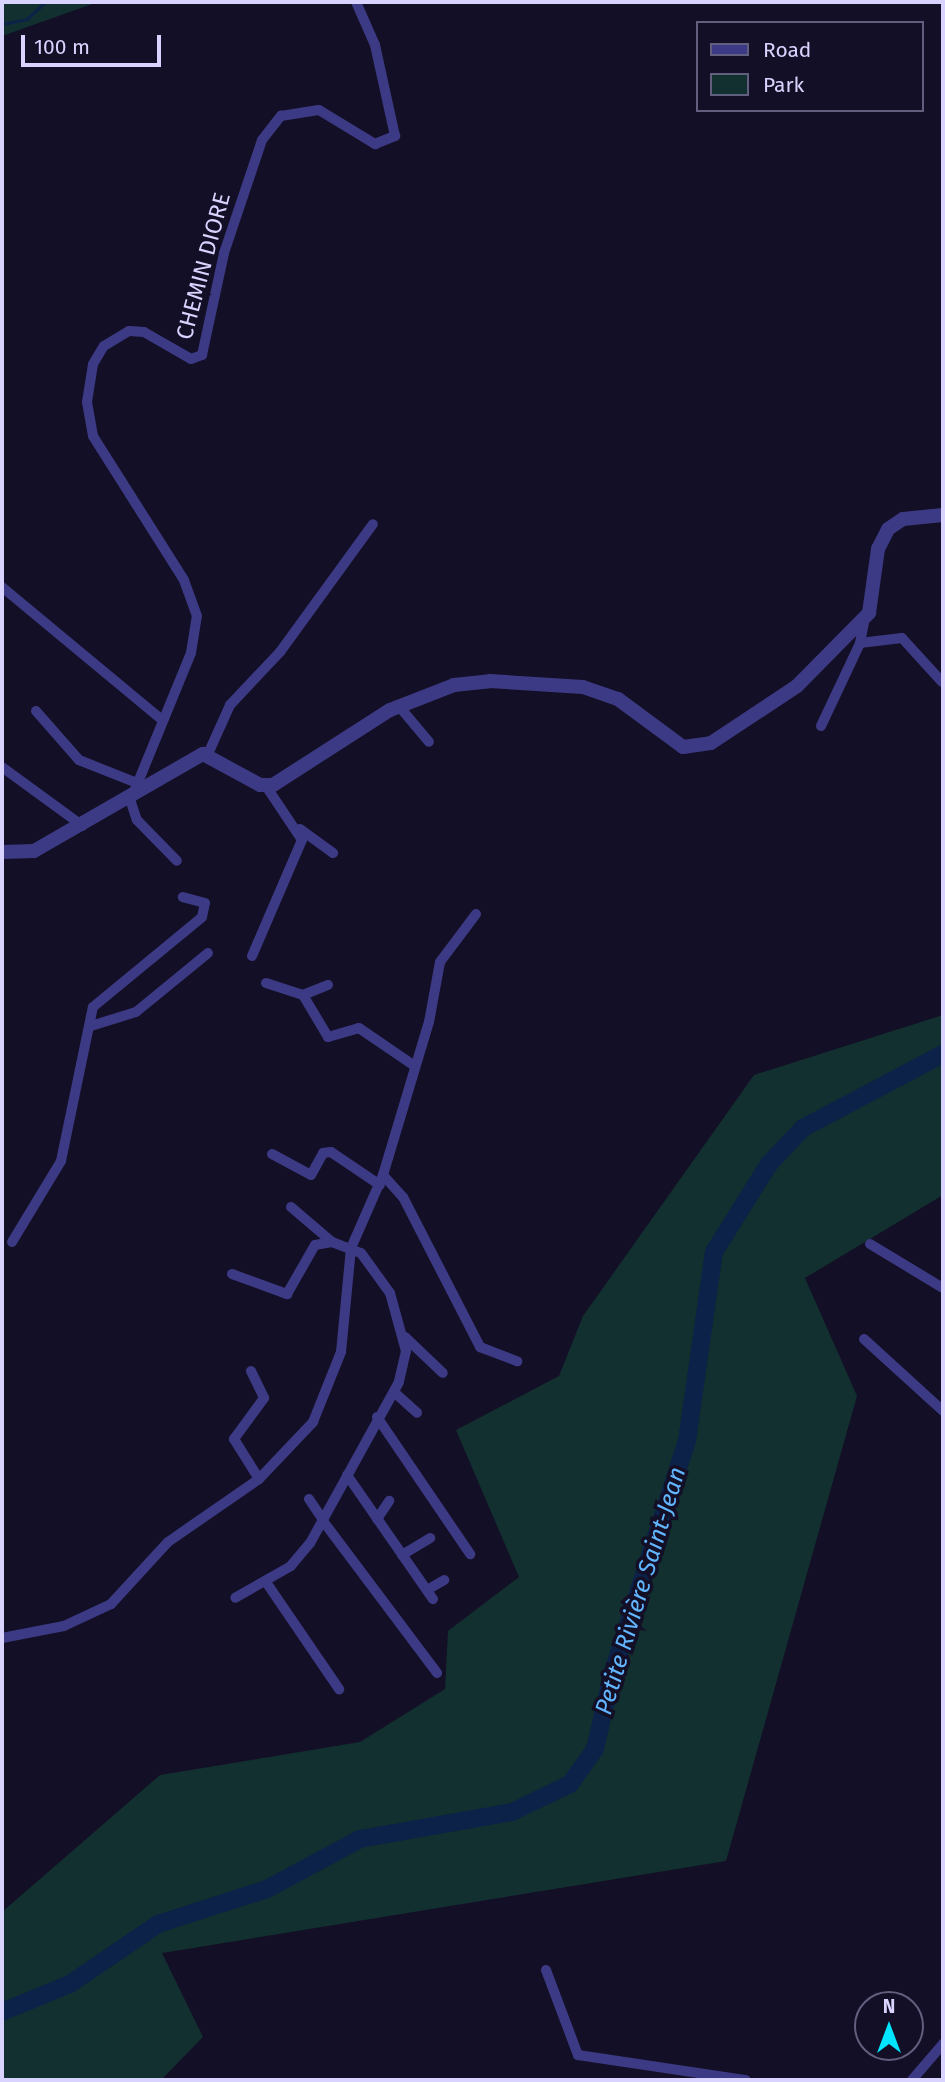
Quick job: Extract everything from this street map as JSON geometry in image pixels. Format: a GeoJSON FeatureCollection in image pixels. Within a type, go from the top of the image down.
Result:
{"type":"FeatureCollection","features":[{"type":"Feature","properties":{"kind":"street","name":"CHEMIN DIORE"},"geometry":{"type":"LineString","coordinates":[[133,790],[191,653],[197,616],[184,580],[93,436],[87,402],[93,365],[113,338],[134,330],[185,357],[202,355],[224,253],[262,140],[281,116],[319,110],[375,144],[395,136],[375,45],[356,2]]}},
{"type":"Feature","properties":{"kind":"street"},"geometry":{"type":"LineString","coordinates":[[821,726],[860,643],[884,535],[903,519],[943,515]]}},
{"type":"Feature","properties":{"kind":"street"},"geometry":{"type":"LineString","coordinates":[[2,852],[26,854],[83,826],[133,790],[208,754],[230,705],[280,652],[373,524]]}},
{"type":"Feature","properties":{"kind":"street"},"geometry":{"type":"LineString","coordinates":[[2,587],[161,719]]}},
{"type":"Feature","properties":{"kind":"street"},"geometry":{"type":"LineString","coordinates":[[266,786],[398,705],[436,689],[490,681],[583,687],[618,699],[669,740],[696,748],[797,686],[865,618]]}},
{"type":"Feature","properties":{"kind":"street"},"geometry":{"type":"LineString","coordinates":[[860,643],[902,638],[942,682]]}},
{"type":"Feature","properties":{"kind":"street"},"geometry":{"type":"LineString","coordinates":[[398,705],[429,742]]}},
{"type":"Feature","properties":{"kind":"street"},"geometry":{"type":"LineString","coordinates":[[36,711],[79,760],[133,790]]}},
{"type":"Feature","properties":{"kind":"street"},"geometry":{"type":"LineString","coordinates":[[208,754],[266,786],[300,829],[333,853]]}},
{"type":"Feature","properties":{"kind":"street"},"geometry":{"type":"LineString","coordinates":[[2,767],[83,826]]}},
{"type":"Feature","properties":{"kind":"street"},"geometry":{"type":"LineString","coordinates":[[133,790],[137,820],[177,861]]}},
{"type":"Feature","properties":{"kind":"street"},"geometry":{"type":"LineString","coordinates":[[252,956],[300,849],[300,829]]}},
{"type":"Feature","properties":{"kind":"street"},"geometry":{"type":"LineString","coordinates":[[12,1242],[61,1161],[98,1000],[202,916],[205,903],[183,897]]}},
{"type":"Feature","properties":{"kind":"street"},"geometry":{"type":"LineString","coordinates":[[2,1638],[97,1613],[177,1534],[259,1479],[313,1422],[337,1370],[351,1248],[382,1180],[444,950],[476,915]]}},
{"type":"Feature","properties":{"kind":"street"},"geometry":{"type":"LineString","coordinates":[[91,1026],[136,1012],[208,953]]}},
{"type":"Feature","properties":{"kind":"street"},"geometry":{"type":"LineString","coordinates":[[266,983],[303,995],[328,985]]}},
{"type":"Feature","properties":{"kind":"street"},"geometry":{"type":"LineString","coordinates":[[303,995],[328,1037],[359,1028],[413,1065]]}},
{"type":"Feature","properties":{"kind":"street"},"geometry":{"type":"LineString","coordinates":[[272,1154],[311,1175],[323,1153],[331,1152],[382,1180],[403,1197],[480,1346],[517,1362]]}},
{"type":"Feature","properties":{"kind":"street"},"geometry":{"type":"LineString","coordinates":[[291,1207],[332,1242],[351,1248],[380,1273],[405,1337],[443,1373]]}},
{"type":"Feature","properties":{"kind":"street"},"geometry":{"type":"LineString","coordinates":[[232,1274],[287,1294],[309,1249],[332,1242]]}},
{"type":"Feature","properties":{"kind":"street"},"geometry":{"type":"LineString","coordinates":[[870,1244],[943,1288]]}},
{"type":"Feature","properties":{"kind":"street"},"geometry":{"type":"LineString","coordinates":[[235,1598],[267,1581],[301,1556],[377,1417],[394,1392],[405,1337]]}},
{"type":"Feature","properties":{"kind":"street"},"geometry":{"type":"LineString","coordinates":[[864,1339],[943,1411]]}},
{"type":"Feature","properties":{"kind":"street"},"geometry":{"type":"LineString","coordinates":[[251,1371],[264,1398],[234,1439],[259,1479]]}},
{"type":"Feature","properties":{"kind":"street"},"geometry":{"type":"LineString","coordinates":[[394,1392],[417,1413]]}},
{"type":"Feature","properties":{"kind":"street"},"geometry":{"type":"LineString","coordinates":[[377,1417],[470,1554]]}},
{"type":"Feature","properties":{"kind":"street"},"geometry":{"type":"LineString","coordinates":[[347,1475],[430,1594],[443,1580]]}},
{"type":"Feature","properties":{"kind":"street"},"geometry":{"type":"LineString","coordinates":[[309,1499],[437,1673]]}},
{"type":"Feature","properties":{"kind":"street"},"geometry":{"type":"LineString","coordinates":[[377,1519],[389,1501]]}},
{"type":"Feature","properties":{"kind":"street"},"geometry":{"type":"LineString","coordinates":[[402,1555],[430,1538]]}},
{"type":"Feature","properties":{"kind":"street"},"geometry":{"type":"LineString","coordinates":[[267,1581],[339,1689]]}},
{"type":"Feature","properties":{"kind":"street"},"geometry":{"type":"LineString","coordinates":[[546,1970],[578,2055],[746,2080]]}},
{"type":"Feature","properties":{"kind":"street"},"geometry":{"type":"LineString","coordinates":[[912,2080],[943,2044]]}},
{"type":"Feature","properties":{"kind":"green space"},"geometry":{"type":"Polygon","coordinates":[[[2,2],[98,2],[2,36],[2,2]]]}},
{"type":"Feature","properties":{"kind":"green space"},"geometry":{"type":"Polygon","coordinates":[[[943,1015],[943,1195],[805,1278],[857,1396],[726,1861],[162,1953],[203,2037],[161,2080],[2,2080],[2,1912],[160,1775],[360,1742],[445,1689],[448,1631],[519,1577],[456,1430],[559,1376],[583,1316],[754,1075],[943,1015]]]}},
{"type":"Feature","properties":{"kind":"waterway"},"geometry":{"type":"LineString","coordinates":[[2,24],[27,19],[45,2]]}},
{"type":"Feature","properties":{"kind":"waterway","name":"Petite Rivière Saint-Jean"},"geometry":{"type":"LineString","coordinates":[[2,2012],[70,1984],[158,1924],[267,1889],[360,1839],[512,1812],[570,1784],[595,1749],[613,1671],[687,1441],[714,1252],[769,1164],[803,1128],[943,1054]]}}]}
